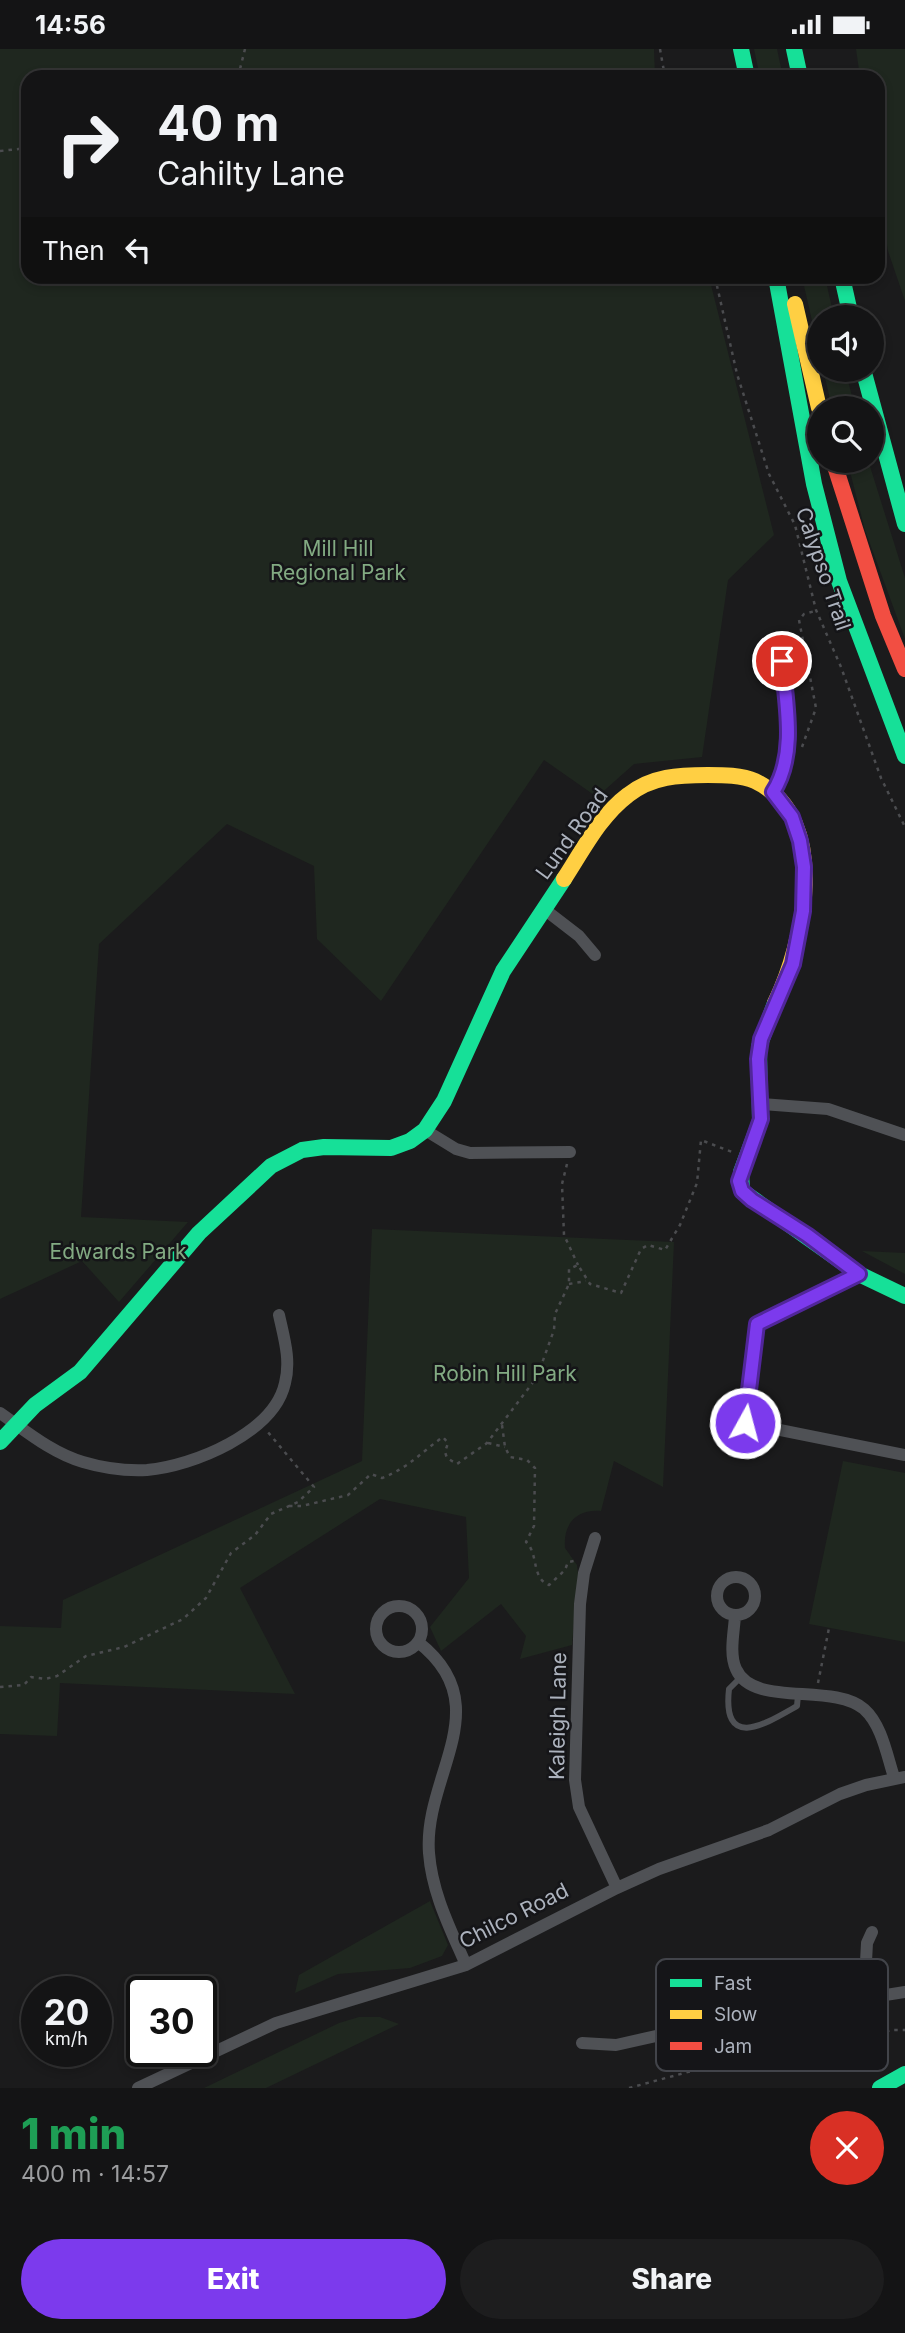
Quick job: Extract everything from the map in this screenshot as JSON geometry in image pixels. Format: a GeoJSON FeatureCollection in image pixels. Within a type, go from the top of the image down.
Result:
{"type":"FeatureCollection","features":[{"type":"Feature","properties":{"kind":"main road"},"geometry":{"type":"LineString","coordinates":[[741,49],[746,70]]}},
{"type":"Feature","properties":{"kind":"main road"},"geometry":{"type":"LineString","coordinates":[[794,49],[798,70]]}},
{"type":"Feature","properties":{"kind":"main road"},"geometry":{"type":"LineString","coordinates":[[777,284],[814,484],[839,582],[905,756]]}},
{"type":"Feature","properties":{"kind":"main road"},"geometry":{"type":"LineString","coordinates":[[791,284],[816,396]]}},
{"type":"Feature","properties":{"kind":"main road"},"geometry":{"type":"LineString","coordinates":[[844,284],[848,305]]}},
{"type":"Feature","properties":{"kind":"main road"},"geometry":{"type":"LineString","coordinates":[[866,382],[905,524]]}},
{"type":"Feature","properties":{"kind":"main road"},"geometry":{"type":"LineString","coordinates":[[837,473],[883,616],[905,669]]}},
{"type":"Feature","properties":{"kind":"main road"},"geometry":{"type":"LineString","coordinates":[[898,501],[905,517]]}},
{"type":"Feature","properties":{"kind":"main road","name":"Lund Road"},"geometry":{"type":"LineString","coordinates":[[425,1130],[444,1101],[492,989],[610,810],[636,788],[669,776],[740,777],[757,782],[773,792],[792,817],[800,841],[804,897],[793,964],[761,1039],[758,1059],[761,1104],[757,1134],[740,1172],[742,1191],[859,1274],[905,1296]]}},
{"type":"Feature","properties":{"kind":"main road"},"geometry":{"type":"LineString","coordinates":[[0,1442],[15,1424],[80,1372],[199,1233],[271,1166],[302,1150],[324,1147],[391,1148],[410,1141],[425,1130]]}},
{"type":"Feature","properties":{"kind":"main road"},"geometry":{"type":"LineString","coordinates":[[880,2088],[901,2081]]}},
{"type":"Feature","properties":{"kind":"street"},"geometry":{"type":"LineString","coordinates":[[773,792],[779,783],[785,757],[788,723],[782,661]]}},
{"type":"Feature","properties":{"kind":"street"},"geometry":{"type":"LineString","coordinates":[[544,909],[579,936],[595,955]]}},
{"type":"Feature","properties":{"kind":"street"},"geometry":{"type":"LineString","coordinates":[[761,1104],[828,1109],[905,1135]]}},
{"type":"Feature","properties":{"kind":"street"},"geometry":{"type":"LineString","coordinates":[[425,1130],[456,1149],[470,1153],[570,1152]]}},
{"type":"Feature","properties":{"kind":"street"},"geometry":{"type":"LineString","coordinates":[[859,1274],[757,1324],[745,1423],[905,1455]]}},
{"type":"Feature","properties":{"kind":"street"},"geometry":{"type":"LineString","coordinates":[[0,1413],[55,1450],[82,1462],[113,1468],[147,1470],[200,1456],[261,1424],[276,1406],[285,1384],[288,1358],[279,1315]]}},
{"type":"Feature","properties":{"kind":"street","name":"Kaleigh Lane"},"geometry":{"type":"LineString","coordinates":[[595,1538],[584,1573],[580,1604],[575,1780],[579,1807],[617,1888]]}},
{"type":"Feature","properties":{"kind":"street"},"geometry":{"type":"LineString","coordinates":[[735,1616],[733,1657],[741,1677],[750,1685],[764,1691],[816,1694],[852,1701],[865,1710],[876,1724],[900,1777]]}},
{"type":"Feature","properties":{"kind":"street"},"geometry":{"type":"LineString","coordinates":[[418,1642],[444,1668],[457,1709],[453,1747],[433,1804],[429,1851],[438,1902],[466,1965]]}},
{"type":"Feature","properties":{"kind":"street","name":"Chilco Road"},"geometry":{"type":"LineString","coordinates":[[138,2088],[276,2023],[466,1965],[659,1869],[769,1830],[840,1794],[900,1777]]}},
{"type":"Feature","properties":{"kind":"street"},"geometry":{"type":"LineString","coordinates":[[866,1959],[867,1943],[872,1933]]}},
{"type":"Feature","properties":{"kind":"street"},"geometry":{"type":"LineString","coordinates":[[582,2043],[616,2045],[656,2036]]}},
{"type":"Feature","properties":{"kind":"lane"},"geometry":{"type":"LineString","coordinates":[[741,1677],[729,1689],[727,1706],[734,1721],[749,1729],[758,1728],[797,1706],[799,1693]]}},
{"type":"Feature","properties":{"kind":"path"},"geometry":{"type":"LineString","coordinates":[[240,70],[245,49]]}},
{"type":"Feature","properties":{"kind":"path"},"geometry":{"type":"LineString","coordinates":[[660,49],[664,70]]}},
{"type":"Feature","properties":{"kind":"path"},"geometry":{"type":"LineString","coordinates":[[0,151],[21,149]]}},
{"type":"Feature","properties":{"kind":"path","name":"Calypso Trail"},"geometry":{"type":"LineString","coordinates":[[717,284],[737,374],[769,474],[795,525],[816,610],[841,667],[881,778],[905,827]]}},
{"type":"Feature","properties":{"kind":"path"},"geometry":{"type":"LineString","coordinates":[[785,757],[798,753],[815,713],[799,620],[804,614],[816,610]]}},
{"type":"Feature","properties":{"kind":"path"},"geometry":{"type":"LineString","coordinates":[[570,1152],[562,1184],[564,1235],[586,1281],[600,1289],[621,1293],[644,1245],[665,1250],[686,1212],[697,1183],[701,1140],[745,1158]]}},
{"type":"Feature","properties":{"kind":"path"},"geometry":{"type":"LineString","coordinates":[[289,1506],[302,1506],[348,1495],[371,1473],[382,1478],[403,1470],[422,1451],[443,1437],[448,1443],[444,1452],[447,1458],[457,1464],[487,1443],[541,1368],[554,1330],[555,1314],[569,1284],[569,1269],[578,1265]]}},
{"type":"Feature","properties":{"kind":"path"},"geometry":{"type":"LineString","coordinates":[[569,1284],[586,1281]]}},
{"type":"Feature","properties":{"kind":"path"},"geometry":{"type":"LineString","coordinates":[[502,1425],[505,1447],[514,1459],[527,1460],[535,1468],[534,1518],[526,1542],[531,1547],[538,1576],[549,1585],[565,1570],[568,1562],[574,1560]]}},
{"type":"Feature","properties":{"kind":"path"},"geometry":{"type":"LineString","coordinates":[[0,1687],[24,1685],[31,1677],[45,1679],[57,1676],[86,1656],[124,1647],[183,1619],[206,1598],[231,1553],[255,1535],[271,1514],[304,1498],[313,1487],[266,1430]]}},
{"type":"Feature","properties":{"kind":"path"},"geometry":{"type":"LineString","coordinates":[[487,1443],[505,1447]]}},
{"type":"Feature","properties":{"kind":"path"},"geometry":{"type":"LineString","coordinates":[[816,1694],[829,1628]]}},
{"type":"Feature","properties":{"kind":"path"},"geometry":{"type":"LineString","coordinates":[[629,2088],[692,2071]]}},
{"type":"Feature","properties":{"kind":"green space","name":"Mill Hill Regional Park"},"geometry":{"type":"Polygon","coordinates":[[[0,49],[654,49],[655,70],[21,70],[21,284],[711,284],[774,535],[728,580],[702,757],[634,764],[597,797],[544,760],[381,1001],[317,939],[314,866],[227,824],[99,944],[81,1217],[188,1222],[119,1302],[82,1261],[0,1299],[0,49]]]}},
{"type":"Feature","properties":{"kind":"green space"},"geometry":{"type":"Polygon","coordinates":[[[754,49],[777,49],[782,70],[758,70],[754,49]]]}},
{"type":"Feature","properties":{"kind":"green space"},"geometry":{"type":"Polygon","coordinates":[[[856,49],[905,49],[905,301],[888,251],[885,232],[885,70],[859,70],[856,49]]]}},
{"type":"Feature","properties":{"kind":"green space"},"geometry":{"type":"Polygon","coordinates":[[[804,284],[827,284],[831,305],[808,305],[804,284]]]}},
{"type":"Feature","properties":{"kind":"green space"},"geometry":{"type":"Polygon","coordinates":[[[826,382],[848,382],[852,396],[829,396],[826,382]]]}},
{"type":"Feature","properties":{"kind":"green space"},"geometry":{"type":"Polygon","coordinates":[[[850,473],[872,473],[905,578],[905,639],[865,530],[850,473]]]}},
{"type":"Feature","properties":{"kind":"green space","name":"Robin Hill Park"},"geometry":{"type":"Polygon","coordinates":[[[372,1229],[674,1242],[663,1487],[614,1461],[601,1511],[578,1516],[569,1525],[565,1548],[577,1565],[578,1574],[572,1645],[520,1659],[526,1636],[501,1604],[441,1651],[430,1627],[469,1578],[466,1517],[380,1499],[240,1588],[295,1694],[60,1683],[57,1736],[0,1734],[0,1626],[61,1628],[63,1600],[362,1461],[372,1229]]]}},
{"type":"Feature","properties":{"kind":"green space"},"geometry":{"type":"Polygon","coordinates":[[[862,1251],[905,1253],[905,1274],[862,1251]]]}},
{"type":"Feature","properties":{"kind":"green space"},"geometry":{"type":"Polygon","coordinates":[[[843,1461],[905,1473],[905,1642],[809,1624],[843,1461]]]}},
{"type":"Feature","properties":{"kind":"green space"},"geometry":{"type":"Polygon","coordinates":[[[430,1901],[448,1945],[442,1956],[410,1968],[338,1974],[295,1993],[299,1975],[430,1901]]]}},
{"type":"Feature","properties":{"kind":"green space"},"geometry":{"type":"Polygon","coordinates":[[[359,2017],[380,2017],[399,2024],[266,2088],[204,2088],[339,2023],[359,2017]]]}},
{"type":"Feature","properties":{"kind":"traffic: fast"},"geometry":{"type":"LineString","coordinates":[[741,49],[746,70]]}},
{"type":"Feature","properties":{"kind":"traffic: fast"},"geometry":{"type":"LineString","coordinates":[[794,49],[798,70]]}},
{"type":"Feature","properties":{"kind":"traffic: fast"},"geometry":{"type":"LineString","coordinates":[[777,284],[814,484],[839,581],[905,756]]}},
{"type":"Feature","properties":{"kind":"traffic: fast"},"geometry":{"type":"LineString","coordinates":[[844,284],[848,305]]}},
{"type":"Feature","properties":{"kind":"traffic: fast"},"geometry":{"type":"LineString","coordinates":[[867,382],[905,524]]}},
{"type":"Feature","properties":{"kind":"traffic: fast"},"geometry":{"type":"LineString","coordinates":[[0,1442],[35,1405],[80,1372],[199,1233],[271,1166],[302,1150],[324,1147],[391,1148],[410,1141],[425,1130],[444,1101],[503,971],[564,879]]}},
{"type":"Feature","properties":{"kind":"traffic: fast"},"geometry":{"type":"LineString","coordinates":[[775,1003],[759,1047],[760,1121],[741,1172],[742,1191],[859,1274],[905,1296]]}},
{"type":"Feature","properties":{"kind":"traffic: fast"},"geometry":{"type":"LineString","coordinates":[[880,2088],[905,2074]]}},
{"type":"Feature","properties":{"kind":"traffic: slow"},"geometry":{"type":"LineString","coordinates":[[795,304],[816,396]]}},
{"type":"Feature","properties":{"kind":"traffic: slow"},"geometry":{"type":"LineString","coordinates":[[564,879],[600,823],[618,803],[637,789],[656,780],[687,775],[732,776],[755,781],[779,799],[795,823],[803,852],[805,884],[802,917],[786,978],[775,1003]]}},
{"type":"Feature","properties":{"kind":"traffic: jam"},"geometry":{"type":"LineString","coordinates":[[837,473],[883,616],[905,669]]}},
{"type":"Feature","properties":{"kind":"route"},"geometry":{"type":"LineString","coordinates":[[745,1423],[757,1324],[859,1274],[807,1235],[752,1200],[742,1191],[739,1181],[761,1119],[758,1059],[761,1039],[793,964],[802,925],[804,867],[800,841],[792,817],[773,792],[779,783],[788,737],[782,661]]}},
{"type":"Feature","properties":{"kind":"park label","name":"Edwards Park"},"geometry":{"type":"Point","coordinates":[118,1252]}}]}
